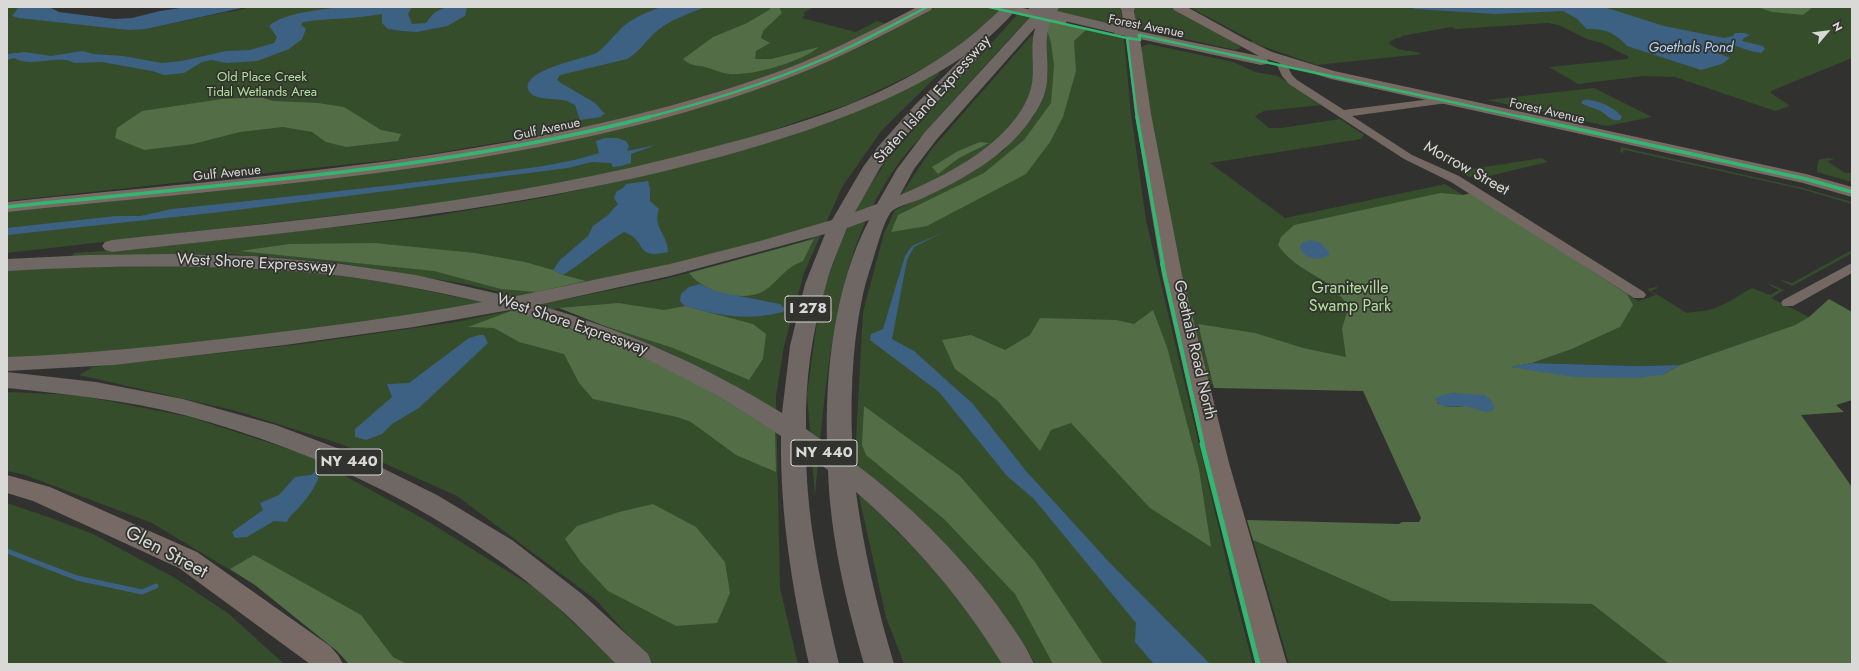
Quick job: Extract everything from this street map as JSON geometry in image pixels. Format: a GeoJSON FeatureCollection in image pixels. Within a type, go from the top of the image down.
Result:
{"type":"FeatureCollection","features":[{"type":"Feature","properties":{"kind":"highway","name":"Staten Island Expressway"},"geometry":{"type":"LineString","coordinates":[[824,664],[810,602],[798,530],[792,463],[793,407],[801,341],[812,294],[821,265],[838,225],[853,197],[872,166],[903,128],[1016,14],[1046,7]]}},
{"type":"Feature","properties":{"kind":"highway"},"geometry":{"type":"LineString","coordinates":[[7,258],[452,207],[564,188],[650,169],[765,138],[875,99],[922,76],[950,59],[985,33],[1016,14],[1046,15],[1053,7]]}},
{"type":"Feature","properties":{"kind":"highway","name":"Staten Island Expressway"},"geometry":{"type":"LineString","coordinates":[[879,664],[865,615],[849,538],[841,463],[839,380],[845,330],[854,286],[866,248],[880,215],[906,169],[936,130],[1016,14]]}},
{"type":"Feature","properties":{"kind":"highway"},"geometry":{"type":"LineString","coordinates":[[1016,14],[1077,19],[1133,41]]}},
{"type":"Feature","properties":{"kind":"highway"},"geometry":{"type":"LineString","coordinates":[[7,364],[91,359],[237,344],[428,318],[600,286],[678,269],[781,241],[849,220],[922,191],[961,172],[986,155],[1010,135],[1024,119],[1034,101],[1039,82],[1039,35],[1016,14]]}},
{"type":"Feature","properties":{"kind":"highway","name":"West Shore Expressway"},"geometry":{"type":"LineString","coordinates":[[7,265],[131,259],[253,261],[361,272],[457,289],[526,307],[599,331],[654,354],[717,385],[768,416],[832,459],[878,495],[921,534],[970,589],[1005,639],[1019,664]]}},
{"type":"Feature","properties":{"kind":"highway","name":"NY 440"},"geometry":{"type":"LineString","coordinates":[[7,380],[96,390],[147,399],[207,413],[285,437],[378,475],[446,512],[516,558],[593,621],[637,664]]}},
{"type":"Feature","properties":{"kind":"main road","name":"Gulf Avenue"},"geometry":{"type":"LineString","coordinates":[[7,207],[368,170],[444,159],[568,136],[672,110],[769,80],[852,47],[927,7]]}},
{"type":"Feature","properties":{"kind":"main road","name":"Forest Avenue"},"geometry":{"type":"LineString","coordinates":[[1178,7],[1240,42],[1279,60],[1331,75]]}},
{"type":"Feature","properties":{"kind":"main road","name":"Goethals Road North"},"geometry":{"type":"LineString","coordinates":[[1127,8],[1143,114],[1174,283],[1219,471],[1272,664]]}},
{"type":"Feature","properties":{"kind":"main road","name":"Forest Avenue"},"geometry":{"type":"LineString","coordinates":[[1133,41],[1146,43],[1165,41],[1331,75],[1806,179],[1852,192]]}},
{"type":"Feature","properties":{"kind":"main road"},"geometry":{"type":"LineString","coordinates":[[1239,57],[1246,52],[1246,48],[1240,42]]}},
{"type":"Feature","properties":{"kind":"main road","name":"Glen Street"},"geometry":{"type":"LineString","coordinates":[[7,484],[41,494],[188,560],[262,611],[320,655],[328,664]]}},
{"type":"Feature","properties":{"kind":"street","name":"Morrow Street"},"geometry":{"type":"LineString","coordinates":[[1282,65],[1287,76],[1293,82],[1341,114],[1408,157],[1455,179],[1639,295]]}},
{"type":"Feature","properties":{"kind":"street"},"geometry":{"type":"LineString","coordinates":[[1341,114],[1448,100]]}},
{"type":"Feature","properties":{"kind":"street"},"geometry":{"type":"LineString","coordinates":[[1788,303],[1852,267]]}},
{"type":"Feature","properties":{"kind":"green space","name":"Old Place Creek Tidal Wetlands Area"},"geometry":{"type":"Polygon","coordinates":[[[7,7],[19,7],[146,29],[251,7],[814,7],[803,13],[805,15],[802,18],[856,32],[877,21],[887,24],[783,72],[632,117],[561,132],[407,158],[7,201],[7,55],[11,53],[7,54],[7,7]]]}},
{"type":"Feature","properties":{"kind":"green space"},"geometry":{"type":"Polygon","coordinates":[[[771,7],[779,7],[782,13],[763,31],[761,38],[770,43],[756,51],[755,59],[771,59],[819,47],[811,53],[789,63],[750,73],[739,74],[729,74],[693,65],[683,59],[713,37],[747,23],[769,10],[771,7]]]}},
{"type":"Feature","properties":{"kind":"green space"},"geometry":{"type":"Polygon","coordinates":[[[936,7],[985,7],[1004,11],[968,43],[927,67],[852,103],[750,138],[622,172],[487,198],[7,253],[7,211],[497,154],[775,83],[867,44],[936,7]]]}},
{"type":"Feature","properties":{"kind":"green space"},"geometry":{"type":"Polygon","coordinates":[[[1057,7],[1120,7],[1123,24],[1118,25],[1054,11],[1057,7]]]}},
{"type":"Feature","properties":{"kind":"green space"},"geometry":{"type":"Polygon","coordinates":[[[1134,7],[1173,7],[1239,45],[1241,48],[1235,50],[1136,28],[1134,7]]]}},
{"type":"Feature","properties":{"kind":"green space"},"geometry":{"type":"Polygon","coordinates":[[[1189,7],[1852,7],[1852,58],[1771,91],[1771,93],[1790,106],[1775,111],[1675,77],[1643,76],[1578,84],[1549,67],[1627,59],[1629,57],[1602,43],[1587,39],[1559,25],[1548,23],[1456,29],[1452,27],[1401,36],[1402,37],[1394,39],[1389,43],[1401,50],[1422,54],[1317,65],[1250,42],[1253,41],[1189,7]]]}},
{"type":"Feature","properties":{"kind":"green space"},"geometry":{"type":"Polygon","coordinates":[[[1757,7],[1813,7],[1803,15],[1772,12],[1757,7]]]}},
{"type":"Feature","properties":{"kind":"green space"},"geometry":{"type":"Polygon","coordinates":[[[1017,15],[1030,17],[902,158],[876,200],[858,240],[845,281],[828,368],[815,497],[807,394],[820,300],[840,244],[862,198],[887,160],[1017,15]]]}},
{"type":"Feature","properties":{"kind":"green space"},"geometry":{"type":"Polygon","coordinates":[[[1047,21],[1124,38],[1131,113],[1146,220],[1231,580],[1253,664],[1035,664],[1024,644],[970,572],[936,534],[899,499],[858,466],[856,440],[863,312],[884,233],[895,210],[944,187],[1003,151],[1033,117],[1042,101],[1048,74],[1047,21]]]}},
{"type":"Feature","properties":{"kind":"green space"},"geometry":{"type":"Polygon","coordinates":[[[1047,21],[1087,29],[1074,41],[1076,71],[1063,117],[1050,142],[1026,174],[927,226],[891,232],[898,215],[984,173],[1024,140],[1051,103],[1054,65],[1051,43],[1046,26],[1047,21]]]}},
{"type":"Feature","properties":{"kind":"green space"},"geometry":{"type":"Polygon","coordinates":[[[1031,36],[1036,37],[1036,75],[1022,115],[993,145],[940,179],[901,195],[930,151],[1031,36]]]}},
{"type":"Feature","properties":{"kind":"green space","name":"Graniteville Swamp Park"},"geometry":{"type":"Polygon","coordinates":[[[1149,44],[1233,62],[1255,72],[1278,76],[1321,105],[1264,111],[1255,116],[1269,128],[1281,128],[1340,119],[1364,135],[1361,139],[1210,163],[1285,218],[1445,184],[1463,195],[1471,193],[1638,301],[1656,295],[1647,289],[1656,287],[1658,288],[1651,291],[1687,313],[1703,311],[1720,306],[1752,288],[1770,295],[1779,290],[1769,285],[1770,284],[1784,290],[1771,298],[1809,317],[1795,325],[1680,365],[1636,366],[1532,363],[1572,349],[1620,327],[1214,388],[1213,384],[1204,383],[1174,256],[1139,48],[1149,44]]]}},
{"type":"Feature","properties":{"kind":"green space"},"geometry":{"type":"Polygon","coordinates":[[[939,70],[939,74],[882,130],[842,187],[804,273],[784,346],[776,396],[780,588],[798,664],[654,664],[596,600],[457,496],[341,444],[233,410],[79,375],[93,367],[302,344],[456,322],[669,278],[813,238],[822,225],[724,252],[569,288],[314,332],[62,356],[7,358],[7,269],[217,265],[320,273],[390,283],[471,300],[504,293],[466,284],[333,262],[228,254],[71,257],[74,253],[157,247],[428,217],[547,197],[633,178],[724,154],[939,70]],[[559,308],[530,315],[595,337],[662,365],[746,414],[749,393],[668,352],[559,308]]]}},
{"type":"Feature","properties":{"kind":"green space"},"geometry":{"type":"Polygon","coordinates":[[[1594,88],[1652,117],[1607,126],[1487,100],[1594,88]]]}},
{"type":"Feature","properties":{"kind":"green space"},"geometry":{"type":"Polygon","coordinates":[[[260,97],[273,101],[318,103],[344,107],[381,130],[401,134],[398,141],[346,147],[326,142],[312,132],[283,127],[240,132],[193,144],[144,150],[115,138],[117,128],[142,111],[222,99],[260,97]]]}},
{"type":"Feature","properties":{"kind":"green space"},"geometry":{"type":"Polygon","coordinates":[[[980,142],[989,143],[959,158],[938,174],[932,167],[958,151],[980,142]]]}},
{"type":"Feature","properties":{"kind":"green space"},"geometry":{"type":"Polygon","coordinates":[[[1621,147],[1803,188],[1852,202],[1852,204],[1801,189],[1634,152],[1624,150],[1622,153],[1620,152],[1621,147]]]}},
{"type":"Feature","properties":{"kind":"green space"},"geometry":{"type":"Polygon","coordinates":[[[1542,158],[1548,162],[1485,177],[1480,174],[1469,177],[1459,171],[1542,158]]]}},
{"type":"Feature","properties":{"kind":"green space"},"geometry":{"type":"Polygon","coordinates":[[[1830,158],[1834,160],[1827,161],[1845,173],[1852,173],[1852,182],[1817,172],[1818,161],[1821,159],[1830,158]]]}},
{"type":"Feature","properties":{"kind":"green space"},"geometry":{"type":"Polygon","coordinates":[[[1440,193],[1463,195],[1471,193],[1627,294],[1633,305],[1620,327],[1572,349],[1532,363],[1512,367],[1662,375],[1680,365],[1795,325],[1809,317],[1829,299],[1852,312],[1852,400],[1836,405],[1844,412],[1801,415],[1852,487],[1852,664],[1669,664],[1592,604],[1391,601],[1253,540],[1247,520],[1399,524],[1402,522],[1419,522],[1421,518],[1363,391],[1214,388],[1198,324],[1255,333],[1303,348],[1346,357],[1342,328],[1349,306],[1330,285],[1294,262],[1278,245],[1281,237],[1294,225],[1440,193]],[[1451,393],[1437,403],[1449,407],[1466,406],[1458,394],[1451,393]]]}},
{"type":"Feature","properties":{"kind":"green space"},"geometry":{"type":"Polygon","coordinates":[[[814,239],[803,261],[791,267],[764,291],[757,294],[740,296],[714,291],[697,281],[689,273],[814,239]]]}},
{"type":"Feature","properties":{"kind":"green space"},"geometry":{"type":"Polygon","coordinates":[[[374,243],[475,253],[525,262],[586,281],[536,292],[501,289],[434,271],[240,251],[289,244],[374,243]]]}},
{"type":"Feature","properties":{"kind":"green space"},"geometry":{"type":"Polygon","coordinates":[[[1852,250],[1852,253],[1792,286],[1778,279],[1792,283],[1852,250]]]}},
{"type":"Feature","properties":{"kind":"green space"},"geometry":{"type":"Polygon","coordinates":[[[618,303],[664,310],[685,306],[753,324],[766,334],[763,359],[749,380],[673,348],[605,326],[559,308],[618,303]]]}},
{"type":"Feature","properties":{"kind":"green space"},"geometry":{"type":"Polygon","coordinates":[[[1153,310],[1167,347],[1199,469],[1211,547],[1150,508],[1071,423],[1051,430],[1040,451],[998,401],[955,369],[942,340],[971,335],[1005,350],[1030,335],[1040,318],[1116,320],[1134,324],[1153,310]]]}},
{"type":"Feature","properties":{"kind":"green space"},"geometry":{"type":"Polygon","coordinates":[[[511,311],[529,315],[595,337],[662,365],[715,394],[775,432],[776,472],[736,455],[691,422],[677,417],[593,399],[579,383],[564,354],[519,342],[494,328],[468,327],[511,311]]]}},
{"type":"Feature","properties":{"kind":"green space"},"geometry":{"type":"Polygon","coordinates":[[[7,392],[77,395],[190,417],[307,455],[429,522],[541,592],[617,664],[349,664],[337,651],[255,585],[152,523],[25,475],[7,471],[7,392]]]}},
{"type":"Feature","properties":{"kind":"green space"},"geometry":{"type":"Polygon","coordinates":[[[864,406],[960,476],[1035,562],[1103,664],[1053,664],[1015,594],[944,519],[866,455],[862,445],[864,406]]]}},
{"type":"Feature","properties":{"kind":"green space"},"geometry":{"type":"Polygon","coordinates":[[[858,492],[959,594],[1007,664],[904,664],[886,617],[858,492]]]}},
{"type":"Feature","properties":{"kind":"green space"},"geometry":{"type":"Polygon","coordinates":[[[7,503],[93,534],[175,578],[229,614],[284,664],[7,664],[7,503]]]}},
{"type":"Feature","properties":{"kind":"green space"},"geometry":{"type":"Polygon","coordinates":[[[653,504],[696,527],[725,562],[730,593],[717,623],[676,626],[608,591],[580,561],[565,539],[577,526],[619,512],[653,504]]]}},
{"type":"Feature","properties":{"kind":"green space"},"geometry":{"type":"Polygon","coordinates":[[[1253,540],[1391,601],[1592,604],[1669,664],[1289,664],[1253,540]]]}},
{"type":"Feature","properties":{"kind":"green space"},"geometry":{"type":"Polygon","coordinates":[[[254,555],[361,615],[393,657],[407,664],[349,664],[337,651],[255,585],[230,569],[254,555]]]}},
{"type":"Feature","properties":{"kind":"water"},"geometry":{"type":"Polygon","coordinates":[[[19,7],[49,7],[59,12],[114,19],[132,18],[160,11],[187,7],[246,7],[146,29],[129,30],[12,16],[19,7]]]}},
{"type":"Feature","properties":{"kind":"water"},"geometry":{"type":"Polygon","coordinates":[[[341,7],[412,7],[408,14],[412,24],[426,23],[430,17],[444,8],[467,7],[465,16],[447,26],[417,32],[388,29],[382,23],[382,14],[303,22],[301,25],[306,29],[302,39],[289,49],[257,61],[227,63],[211,60],[202,62],[184,73],[164,75],[152,71],[102,62],[74,63],[68,60],[53,60],[30,62],[14,58],[7,60],[7,54],[25,52],[51,56],[82,51],[93,54],[123,56],[162,63],[182,61],[226,51],[250,50],[274,43],[277,37],[269,26],[276,21],[303,12],[341,7]]]}},
{"type":"Feature","properties":{"kind":"water"},"geometry":{"type":"Polygon","coordinates":[[[661,7],[706,7],[663,26],[636,53],[627,59],[560,75],[557,80],[595,103],[605,114],[601,117],[580,120],[575,105],[563,100],[534,96],[530,93],[528,89],[529,82],[535,76],[555,66],[598,52],[621,28],[629,22],[643,14],[661,7]]]}},
{"type":"Feature","properties":{"kind":"water","name":"Goethals Pond"},"geometry":{"type":"Polygon","coordinates":[[[1408,7],[1604,7],[1664,26],[1724,38],[1733,36],[1735,33],[1744,33],[1750,35],[1742,41],[1763,46],[1765,49],[1761,53],[1720,42],[1713,51],[1730,58],[1722,64],[1701,70],[1627,46],[1623,41],[1609,32],[1599,29],[1587,29],[1576,18],[1563,11],[1495,14],[1416,9],[1408,7]]]}},
{"type":"Feature","properties":{"kind":"water"},"geometry":{"type":"Polygon","coordinates":[[[1583,100],[1604,104],[1615,110],[1622,117],[1620,120],[1611,119],[1599,110],[1581,103],[1583,100]]]}},
{"type":"Feature","properties":{"kind":"water"},"geometry":{"type":"Polygon","coordinates":[[[605,138],[617,138],[626,141],[629,146],[627,151],[656,145],[631,154],[631,163],[621,166],[613,167],[611,163],[592,162],[568,168],[221,212],[7,235],[7,228],[116,216],[140,216],[172,209],[387,186],[548,165],[583,158],[599,153],[596,141],[605,138]]]}},
{"type":"Feature","properties":{"kind":"water"},"geometry":{"type":"Polygon","coordinates":[[[648,181],[650,188],[650,201],[659,209],[657,221],[666,240],[668,252],[650,254],[645,252],[632,236],[624,232],[563,275],[553,270],[560,260],[588,236],[593,226],[608,215],[618,204],[614,198],[616,192],[623,188],[626,184],[648,181]]]}},
{"type":"Feature","properties":{"kind":"water"},"geometry":{"type":"Polygon","coordinates":[[[944,232],[914,247],[907,260],[892,339],[914,351],[973,404],[1026,471],[1109,562],[1210,664],[1154,664],[1135,642],[1136,623],[1034,499],[1007,476],[939,392],[870,340],[871,334],[883,329],[905,256],[912,246],[944,232]]]}},
{"type":"Feature","properties":{"kind":"water"},"geometry":{"type":"Polygon","coordinates":[[[1311,240],[1321,243],[1329,252],[1329,255],[1316,259],[1304,254],[1300,246],[1302,243],[1311,240]]]}},
{"type":"Feature","properties":{"kind":"water"},"geometry":{"type":"Polygon","coordinates":[[[700,284],[718,292],[780,304],[785,309],[783,312],[770,315],[746,317],[722,315],[685,306],[680,301],[681,294],[689,287],[700,284]]]}},
{"type":"Feature","properties":{"kind":"water"},"geometry":{"type":"Polygon","coordinates":[[[484,335],[488,343],[419,408],[392,424],[382,434],[366,440],[355,437],[355,429],[392,397],[387,384],[409,383],[469,338],[484,335]]]}},
{"type":"Feature","properties":{"kind":"water"},"geometry":{"type":"Polygon","coordinates":[[[1532,363],[1636,366],[1680,365],[1662,375],[1635,378],[1574,377],[1510,367],[1532,363]]]}},
{"type":"Feature","properties":{"kind":"water"},"geometry":{"type":"Polygon","coordinates":[[[1451,393],[1484,395],[1491,400],[1495,409],[1488,412],[1465,406],[1448,407],[1441,405],[1435,399],[1451,393]]]}},
{"type":"Feature","properties":{"kind":"water"},"geometry":{"type":"Polygon","coordinates":[[[310,475],[319,477],[309,495],[287,522],[274,521],[247,537],[235,538],[232,532],[263,510],[260,503],[279,495],[295,477],[310,475]]]}},
{"type":"Feature","properties":{"kind":"waterway"},"geometry":{"type":"LineString","coordinates":[[311,479],[318,472]]}},
{"type":"Feature","properties":{"kind":"waterway"},"geometry":{"type":"LineString","coordinates":[[7,551],[77,578],[142,592],[156,586]]}},
{"type":"Feature","properties":{"kind":"cycle path"},"geometry":{"type":"LineString","coordinates":[[7,207],[258,181],[430,160],[517,146],[603,128],[688,107],[771,80],[851,47],[927,7]]}},
{"type":"Feature","properties":{"kind":"cycle path"},"geometry":{"type":"LineString","coordinates":[[989,7],[1127,38],[1140,40],[1139,35],[1331,75],[1806,179],[1852,192]]}},
{"type":"Feature","properties":{"kind":"cycle path"},"geometry":{"type":"LineString","coordinates":[[1127,38],[1137,117],[1150,196],[1181,353],[1218,509],[1258,664]]}}]}
